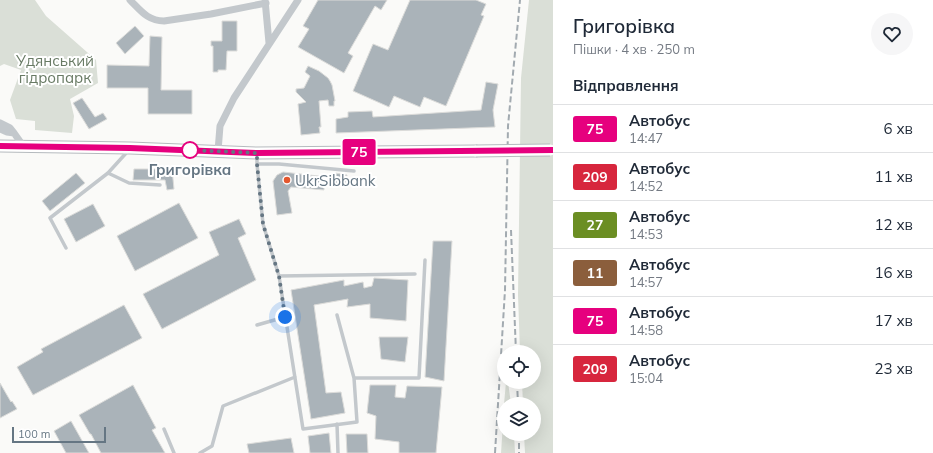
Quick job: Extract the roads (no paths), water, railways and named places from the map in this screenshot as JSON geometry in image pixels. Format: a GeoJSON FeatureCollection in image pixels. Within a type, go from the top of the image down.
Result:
{"type":"FeatureCollection","features":[{"type":"Feature","properties":{"kind":"main road"},"geometry":{"type":"LineString","coordinates":[[0,146],[218,151],[257,158],[551,150]]}},
{"type":"Feature","properties":{"kind":"street"},"geometry":{"type":"LineString","coordinates":[[130,0],[148,17],[158,21],[211,14],[265,2],[269,43]]}},
{"type":"Feature","properties":{"kind":"street"},"geometry":{"type":"LineString","coordinates":[[218,151],[220,126],[234,98],[298,0]]}},
{"type":"Feature","properties":{"kind":"street"},"geometry":{"type":"LineString","coordinates":[[0,123],[10,128],[24,147]]}},
{"type":"Feature","properties":{"kind":"street"},"geometry":{"type":"LineString","coordinates":[[0,129],[14,133]]}},
{"type":"Feature","properties":{"kind":"lane"},"geometry":{"type":"LineString","coordinates":[[66,248],[50,218],[108,173],[130,148]]}},
{"type":"Feature","properties":{"kind":"lane"},"geometry":{"type":"LineString","coordinates":[[337,315],[354,378],[357,422],[303,429],[279,276],[263,224],[257,158],[279,164],[354,171]]}},
{"type":"Feature","properties":{"kind":"lane"},"geometry":{"type":"LineString","coordinates":[[108,173],[129,183],[160,185]]}},
{"type":"Feature","properties":{"kind":"lane"},"geometry":{"type":"LineString","coordinates":[[354,378],[419,378],[425,260]]}},
{"type":"Feature","properties":{"kind":"lane"},"geometry":{"type":"LineString","coordinates":[[279,276],[416,274]]}},
{"type":"Feature","properties":{"kind":"lane"},"geometry":{"type":"LineString","coordinates":[[257,325],[285,317]]}},
{"type":"Feature","properties":{"kind":"lane"},"geometry":{"type":"LineString","coordinates":[[200,453],[212,446],[223,406],[295,377]]}},
{"type":"Feature","properties":{"kind":"lane"},"geometry":{"type":"LineString","coordinates":[[337,424],[338,453]]}},
{"type":"Feature","properties":{"kind":"lane"},"geometry":{"type":"LineString","coordinates":[[164,429],[174,453]]}},
{"type":"Feature","properties":{"kind":"railway"},"geometry":{"type":"LineString","coordinates":[[495,453],[505,290],[508,126],[520,0]]}},
{"type":"Feature","properties":{"kind":"railway"},"geometry":{"type":"LineString","coordinates":[[511,230],[516,345]]}},
{"type":"Feature","properties":{"kind":"railway"},"geometry":{"type":"LineString","coordinates":[[517,389],[518,397]]}},
{"type":"Feature","properties":{"kind":"railway"},"geometry":{"type":"LineString","coordinates":[[519,441],[519,453]]}},
{"type":"Feature","properties":{"kind":"place","name":"Григорівка"},"geometry":{"type":"Point","coordinates":[190,150]}},
{"type":"Feature","properties":{"kind":"place","name":"UkrSibbank"},"geometry":{"type":"Point","coordinates":[287,180]}},
{"type":"Feature","properties":{"kind":"park label","name":"Удянський гідропарк"},"geometry":{"type":"Point","coordinates":[55,68]}}]}
